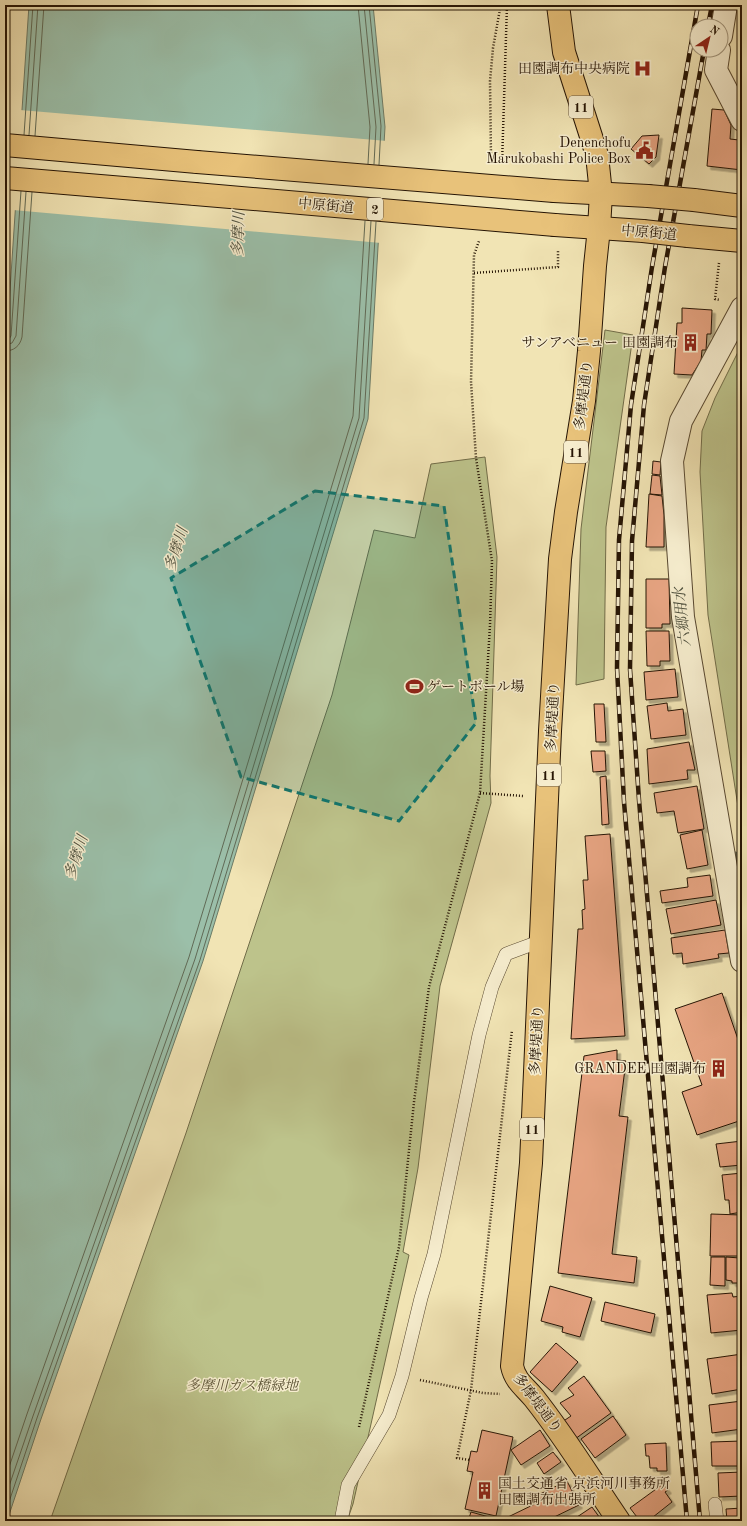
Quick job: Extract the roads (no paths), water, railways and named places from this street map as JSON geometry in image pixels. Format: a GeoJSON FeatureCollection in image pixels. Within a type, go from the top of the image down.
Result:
{"type":"FeatureCollection","features":[{"type":"Feature","properties":{"kind":"main road","name":"多摩堤通り"},"geometry":{"type":"LineString","coordinates":[[558,5],[564,52],[597,155],[601,194],[584,401],[560,559],[531,1163],[512,1366],[516,1379],[545,1412],[590,1476],[619,1521]]}},
{"type":"Feature","properties":{"kind":"main road","name":"2"},"geometry":{"type":"LineString","coordinates":[[5,145],[554,191],[648,196],[742,206]]}},
{"type":"Feature","properties":{"kind":"main road","name":"中原街道"},"geometry":{"type":"LineString","coordinates":[[5,178],[555,225],[642,231],[742,242]]}},
{"type":"Feature","properties":{"kind":"street"},"geometry":{"type":"LineString","coordinates":[[724,18],[726,5]]}},
{"type":"Feature","properties":{"kind":"street"},"geometry":{"type":"LineString","coordinates":[[718,58],[716,70],[742,120]]}},
{"type":"Feature","properties":{"kind":"street"},"geometry":{"type":"LineString","coordinates":[[742,308],[681,421],[672,461],[683,616],[742,961]]}},
{"type":"Feature","properties":{"kind":"lane"},"geometry":{"type":"LineString","coordinates":[[341,1521],[348,1485],[389,1415],[402,1376],[421,1298],[434,1254],[479,1034],[492,987],[506,954],[541,940]]}},
{"type":"Feature","properties":{"kind":"lane"},"geometry":{"type":"LineString","coordinates":[[715,1504],[717,1521]]}},
{"type":"Feature","properties":{"kind":"water","name":"多摩川"},"geometry":{"type":"Polygon","coordinates":[[[29,5],[373,5],[385,127],[368,419],[203,961],[41,1419],[7,1521],[5,1521],[5,365],[29,5]]]}},
{"type":"Feature","properties":{"kind":"waterway","name":"六郷用水"},"geometry":{"type":"LineString","coordinates":[[735,855],[742,895]]}},
{"type":"Feature","properties":{"kind":"railway"},"geometry":{"type":"LineString","coordinates":[[687,1521],[624,802],[617,668],[619,540],[631,405],[652,267],[698,5]]}},
{"type":"Feature","properties":{"kind":"railway"},"geometry":{"type":"LineString","coordinates":[[710,18],[712,5]]}},
{"type":"Feature","properties":{"kind":"railway"},"geometry":{"type":"LineString","coordinates":[[700,1521],[639,800],[630,669],[632,541],[644,405],[665,267],[703,58]]}},
{"type":"Feature","properties":{"kind":"place","name":"田園調布中央病院"},"geometry":{"type":"Point","coordinates":[643,68]}},
{"type":"Feature","properties":{"kind":"place","name":"Denenchofu Marukobashi Police Box"},"geometry":{"type":"Point","coordinates":[644,150]}},
{"type":"Feature","properties":{"kind":"place","name":"サンアベニュー 田園調布"},"geometry":{"type":"Point","coordinates":[691,342]}},
{"type":"Feature","properties":{"kind":"place","name":"ゲートボール場"},"geometry":{"type":"Point","coordinates":[414,686]}},
{"type":"Feature","properties":{"kind":"place","name":"GRANDEE 田園調布"},"geometry":{"type":"Point","coordinates":[719,1068]}},
{"type":"Feature","properties":{"kind":"place","name":"国土交通省 京浜河川事務所 田園調布出張所"},"geometry":{"type":"Point","coordinates":[485,1491]}},
{"type":"Feature","properties":{"kind":"park label","name":"多摩川ガス橋緑地"},"geometry":{"type":"Point","coordinates":[242,1385]}}]}
